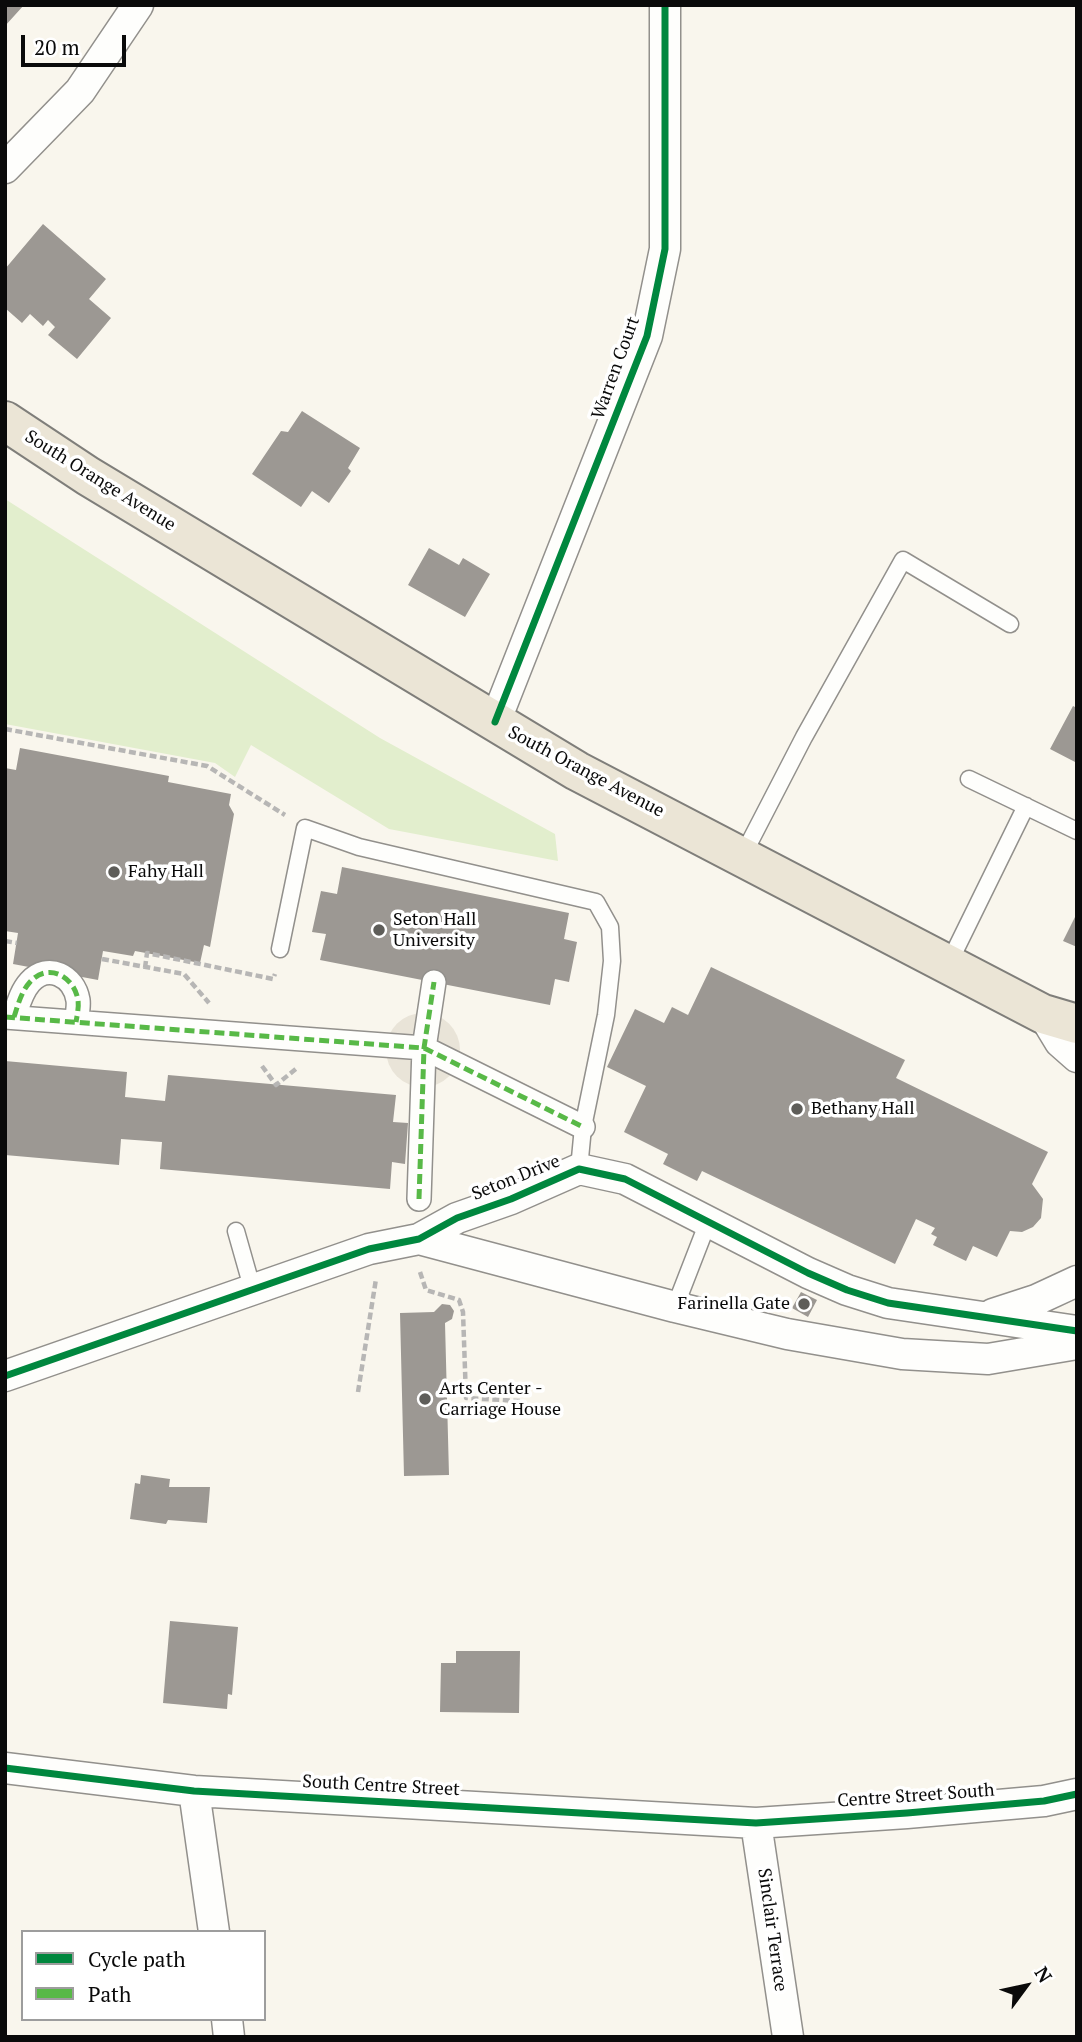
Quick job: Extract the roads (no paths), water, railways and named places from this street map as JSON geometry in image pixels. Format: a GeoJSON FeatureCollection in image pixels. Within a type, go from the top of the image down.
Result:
{"type":"FeatureCollection","features":[{"type":"Feature","properties":{"kind":"main road","name":"South Orange Avenue"},"geometry":{"type":"LineString","coordinates":[[5,421],[100,484],[577,771],[948,965],[1060,1019]]}},
{"type":"Feature","properties":{"kind":"street"},"geometry":{"type":"LineString","coordinates":[[5,168],[80,91],[138,5]]}},
{"type":"Feature","properties":{"kind":"street","name":"Warren Court"},"geometry":{"type":"LineString","coordinates":[[495,722],[647,336],[657,298],[666,250],[666,5]]}},
{"type":"Feature","properties":{"kind":"street"},"geometry":{"type":"LineString","coordinates":[[76,1022],[78,1001],[74,988],[66,977],[54,972],[41,973],[30,982],[10,1017],[76,1022],[424,1048],[583,1127]]}},
{"type":"Feature","properties":{"kind":"street"},"geometry":{"type":"LineString","coordinates":[[419,1199],[424,1048],[434,982]]}},
{"type":"Feature","properties":{"kind":"street"},"geometry":{"type":"LineString","coordinates":[[1060,1019],[1060,1041],[1077,1057]]}},
{"type":"Feature","properties":{"kind":"street","name":"Seton Drive"},"geometry":{"type":"LineString","coordinates":[[5,1376],[369,1249],[419,1238],[457,1219],[579,1169],[625,1179],[847,1290],[887,1303],[1077,1331]]}},
{"type":"Feature","properties":{"kind":"street"},"geometry":{"type":"LineString","coordinates":[[419,1238],[675,1307],[787,1334],[902,1354],[988,1359],[1077,1344]]}},
{"type":"Feature","properties":{"kind":"street","name":"Seton Drive"},"geometry":{"type":"LineString","coordinates":[[985,1316],[1036,1300],[1077,1281]]}},
{"type":"Feature","properties":{"kind":"street","name":"South Centre Street"},"geometry":{"type":"LineString","coordinates":[[5,1768],[194,1791],[756,1823]]}},
{"type":"Feature","properties":{"kind":"street"},"geometry":{"type":"LineString","coordinates":[[194,1791],[214,1930]]}},
{"type":"Feature","properties":{"kind":"street","name":"Centre Street South"},"geometry":{"type":"LineString","coordinates":[[756,1823],[1044,1801],[1077,1794]]}},
{"type":"Feature","properties":{"kind":"street","name":"Sinclair Terrace"},"geometry":{"type":"LineString","coordinates":[[756,1823],[788,2037]]}},
{"type":"Feature","properties":{"kind":"lane"},"geometry":{"type":"LineString","coordinates":[[742,857],[804,737],[871,622],[903,560],[1010,624]]}},
{"type":"Feature","properties":{"kind":"lane"},"geometry":{"type":"LineString","coordinates":[[969,779],[1077,831]]}},
{"type":"Feature","properties":{"kind":"lane"},"geometry":{"type":"LineString","coordinates":[[948,965],[1026,806]]}},
{"type":"Feature","properties":{"kind":"lane"},"geometry":{"type":"LineString","coordinates":[[280,949],[305,828],[359,847],[596,902],[610,927],[612,961],[606,1016],[583,1127],[579,1169]]}},
{"type":"Feature","properties":{"kind":"lane"},"geometry":{"type":"LineString","coordinates":[[675,1307],[708,1222]]}},
{"type":"Feature","properties":{"kind":"lane"},"geometry":{"type":"LineString","coordinates":[[236,1231],[253,1290]]}},
{"type":"Feature","properties":{"kind":"place","name":"Fahy Hall"},"geometry":{"type":"Point","coordinates":[114,872]}},
{"type":"Feature","properties":{"kind":"place","name":"Seton Hall University"},"geometry":{"type":"Point","coordinates":[379,930]}},
{"type":"Feature","properties":{"kind":"place","name":"Bethany Hall"},"geometry":{"type":"Point","coordinates":[797,1109]}},
{"type":"Feature","properties":{"kind":"place","name":"Farinella Gate"},"geometry":{"type":"Point","coordinates":[804,1304]}},
{"type":"Feature","properties":{"kind":"place","name":"Arts Center - Carriage House"},"geometry":{"type":"Point","coordinates":[425,1399]}}]}
